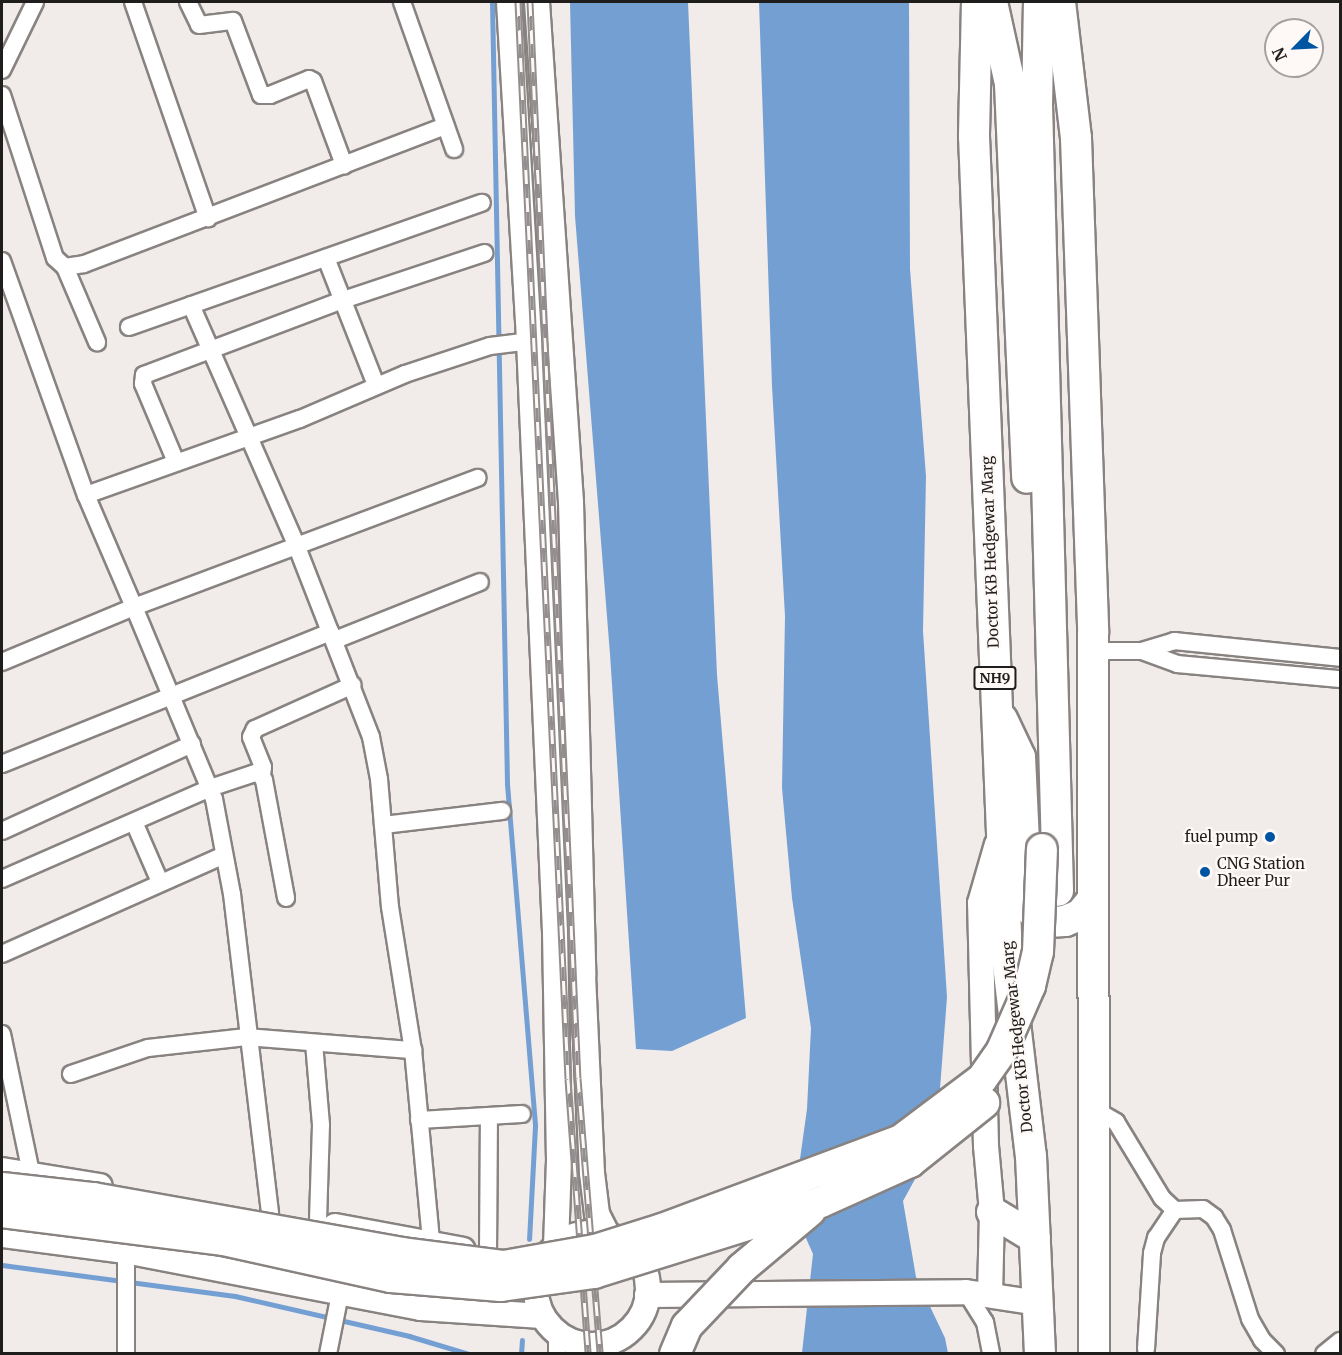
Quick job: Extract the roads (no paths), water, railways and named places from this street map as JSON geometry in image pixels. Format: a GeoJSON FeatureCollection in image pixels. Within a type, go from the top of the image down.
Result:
{"type":"FeatureCollection","features":[{"type":"Feature","properties":{"kind":"highway","name":"Doctor KB Hedgewar Marg"},"geometry":{"type":"LineString","coordinates":[[977,2],[974,136],[1006,956],[1031,1156],[1040,1353]]}},
{"type":"Feature","properties":{"kind":"highway"},"geometry":{"type":"LineString","coordinates":[[2,1212],[224,1240],[391,1277],[501,1286],[594,1273],[821,1202],[910,1161],[983,1104],[1014,1068],[1036,1025],[1051,980],[1058,891],[1026,152],[992,2]]}},
{"type":"Feature","properties":{"kind":"highway"},"geometry":{"type":"LineString","coordinates":[[2,1188],[93,1198],[401,1253],[504,1266],[595,1251],[868,1154],[930,1122],[982,1079],[1007,1040],[1030,986],[1038,952],[1042,849],[1026,152],[1039,2]]}},
{"type":"Feature","properties":{"kind":"highway"},"geometry":{"type":"LineString","coordinates":[[1060,2],[1076,138],[1093,651],[1094,1353]]}},
{"type":"Feature","properties":{"kind":"highway"},"geometry":{"type":"LineString","coordinates":[[996,706],[1020,757],[1027,905],[1036,916],[1048,922],[1065,921],[1080,915],[1092,900]]}},
{"type":"Feature","properties":{"kind":"highway"},"geometry":{"type":"LineString","coordinates":[[675,1353],[687,1326],[742,1268],[821,1202]]}},
{"type":"Feature","properties":{"kind":"highway"},"geometry":{"type":"LineString","coordinates":[[992,1212],[1035,1238]]}},
{"type":"Feature","properties":{"kind":"main road"},"geometry":{"type":"LineString","coordinates":[[509,2],[518,343],[555,932],[559,1160],[552,1250],[537,1273],[535,1295],[562,1340]]}},
{"type":"Feature","properties":{"kind":"main road"},"geometry":{"type":"LineString","coordinates":[[537,2],[571,502],[583,975],[592,1173],[597,1214],[607,1234]]}},
{"type":"Feature","properties":{"kind":"main road"},"geometry":{"type":"LineString","coordinates":[[990,1295],[992,1212],[986,1146],[980,903],[1002,829]]}},
{"type":"Feature","properties":{"kind":"main road"},"geometry":{"type":"LineString","coordinates":[[2,1170],[31,1173],[488,1254],[552,1250],[585,1232],[607,1234],[627,1244],[641,1261],[648,1282],[647,1295],[646,1304],[631,1329],[620,1338],[598,1345],[562,1340],[421,1308],[339,1297],[125,1260],[2,1235]]}},
{"type":"Feature","properties":{"kind":"main road"},"geometry":{"type":"LineString","coordinates":[[647,1295],[782,1297],[966,1292],[1039,1303]]}},
{"type":"Feature","properties":{"kind":"main road"},"geometry":{"type":"LineString","coordinates":[[628,1353],[631,1329]]}},
{"type":"Feature","properties":{"kind":"street"},"geometry":{"type":"LineString","coordinates":[[2,70],[35,2]]}},
{"type":"Feature","properties":{"kind":"street"},"geometry":{"type":"LineString","coordinates":[[133,2],[208,218]]}},
{"type":"Feature","properties":{"kind":"street"},"geometry":{"type":"LineString","coordinates":[[189,2],[199,25],[233,21],[261,95],[270,95],[309,79],[314,81],[344,165]]}},
{"type":"Feature","properties":{"kind":"street"},"geometry":{"type":"LineString","coordinates":[[402,2],[454,149]]}},
{"type":"Feature","properties":{"kind":"street"},"geometry":{"type":"LineString","coordinates":[[2,95],[55,258],[65,267],[97,342]]}},
{"type":"Feature","properties":{"kind":"street"},"geometry":{"type":"LineString","coordinates":[[65,267],[84,264],[446,126]]}},
{"type":"Feature","properties":{"kind":"street"},"geometry":{"type":"LineString","coordinates":[[129,327],[482,203]]}},
{"type":"Feature","properties":{"kind":"street"},"geometry":{"type":"LineString","coordinates":[[176,462],[141,379],[150,371],[343,300],[484,253]]}},
{"type":"Feature","properties":{"kind":"street"},"geometry":{"type":"LineString","coordinates":[[326,258],[376,385]]}},
{"type":"Feature","properties":{"kind":"street"},"geometry":{"type":"LineString","coordinates":[[2,261],[86,495],[210,788],[224,855],[270,1215]]}},
{"type":"Feature","properties":{"kind":"street"},"geometry":{"type":"LineString","coordinates":[[191,305],[297,547],[353,685],[371,737],[383,825],[390,907],[413,1050],[430,1242]]}},
{"type":"Feature","properties":{"kind":"street"},"geometry":{"type":"LineString","coordinates":[[86,495],[248,436],[376,385],[490,346],[518,343]]}},
{"type":"Feature","properties":{"kind":"street"},"geometry":{"type":"LineString","coordinates":[[2,662],[134,607],[478,478]]}},
{"type":"Feature","properties":{"kind":"street"},"geometry":{"type":"LineString","coordinates":[[2,764],[169,694],[480,582]]}},
{"type":"Feature","properties":{"kind":"street"},"geometry":{"type":"LineString","coordinates":[[1093,651],[1142,651],[1174,641],[1341,658]]}},
{"type":"Feature","properties":{"kind":"street"},"geometry":{"type":"LineString","coordinates":[[1142,651],[1177,664],[1341,679]]}},
{"type":"Feature","properties":{"kind":"street"},"geometry":{"type":"LineString","coordinates":[[286,898],[262,775],[263,767],[251,737],[255,729],[353,685]]}},
{"type":"Feature","properties":{"kind":"street"},"geometry":{"type":"LineString","coordinates":[[2,831],[192,744]]}},
{"type":"Feature","properties":{"kind":"street"},"geometry":{"type":"LineString","coordinates":[[2,879],[210,788],[252,772],[262,775]]}},
{"type":"Feature","properties":{"kind":"street"},"geometry":{"type":"LineString","coordinates":[[383,825],[502,811]]}},
{"type":"Feature","properties":{"kind":"street"},"geometry":{"type":"LineString","coordinates":[[134,822],[160,882]]}},
{"type":"Feature","properties":{"kind":"street"},"geometry":{"type":"LineString","coordinates":[[2,954],[224,855]]}},
{"type":"Feature","properties":{"kind":"street"},"geometry":{"type":"LineString","coordinates":[[2,1034],[31,1173]]}},
{"type":"Feature","properties":{"kind":"street"},"geometry":{"type":"LineString","coordinates":[[71,1074],[148,1048],[246,1037],[413,1050]]}},
{"type":"Feature","properties":{"kind":"street"},"geometry":{"type":"LineString","coordinates":[[314,1043],[321,1125],[318,1223]]}},
{"type":"Feature","properties":{"kind":"street"},"geometry":{"type":"LineString","coordinates":[[1092,1108],[1116,1122],[1151,1182],[1175,1210]]}},
{"type":"Feature","properties":{"kind":"street"},"geometry":{"type":"LineString","coordinates":[[419,1120],[522,1114]]}},
{"type":"Feature","properties":{"kind":"street"},"geometry":{"type":"LineString","coordinates":[[488,1254],[489,1116]]}},
{"type":"Feature","properties":{"kind":"street"},"geometry":{"type":"LineString","coordinates":[[126,1353],[125,1260],[130,1192]]}},
{"type":"Feature","properties":{"kind":"street"},"geometry":{"type":"LineString","coordinates":[[1175,1210],[1203,1209],[1214,1217],[1222,1230],[1250,1319],[1262,1340],[1276,1353]]}},
{"type":"Feature","properties":{"kind":"street"},"geometry":{"type":"LineString","coordinates":[[1146,1349],[1152,1253],[1156,1238],[1175,1210]]}},
{"type":"Feature","properties":{"kind":"street"},"geometry":{"type":"LineString","coordinates":[[328,1353],[354,1230]]}},
{"type":"Feature","properties":{"kind":"street"},"geometry":{"type":"LineString","coordinates":[[966,1292],[985,1322],[991,1353]]}},
{"type":"Feature","properties":{"kind":"street"},"geometry":{"type":"LineString","coordinates":[[1324,1353],[1341,1341]]}},
{"type":"Feature","properties":{"kind":"water"},"geometry":{"type":"Polygon","coordinates":[[[570,2],[688,2],[717,675],[746,1018],[672,1051],[636,1049],[610,654],[575,216],[570,2]]]}},
{"type":"Feature","properties":{"kind":"water"},"geometry":{"type":"Polygon","coordinates":[[[759,2],[909,2],[910,269],[926,476],[923,631],[947,997],[936,1141],[903,1201],[916,1277],[945,1338],[948,1353],[802,1353],[813,1254],[793,1209],[807,1109],[811,1028],[792,898],[782,788],[785,616],[772,386],[759,2]]]}},
{"type":"Feature","properties":{"kind":"waterway"},"geometry":{"type":"LineString","coordinates":[[492,2],[507,784],[535,1126],[529,1239]]}},
{"type":"Feature","properties":{"kind":"waterway"},"geometry":{"type":"LineString","coordinates":[[2,1265],[235,1296],[409,1336],[469,1354]]}},
{"type":"Feature","properties":{"kind":"waterway"},"geometry":{"type":"LineString","coordinates":[[521,1354],[522,1340]]}},
{"type":"Feature","properties":{"kind":"railway"},"geometry":{"type":"LineString","coordinates":[[518,2],[568,1079],[588,1354]]}},
{"type":"Feature","properties":{"kind":"railway"},"geometry":{"type":"LineString","coordinates":[[530,2],[578,1078],[600,1354]]}},
{"type":"Feature","properties":{"kind":"place","name":"fuel pump"},"geometry":{"type":"Point","coordinates":[1270,837]}},
{"type":"Feature","properties":{"kind":"place","name":"CNG Station Dheer Pur"},"geometry":{"type":"Point","coordinates":[1205,872]}}]}
